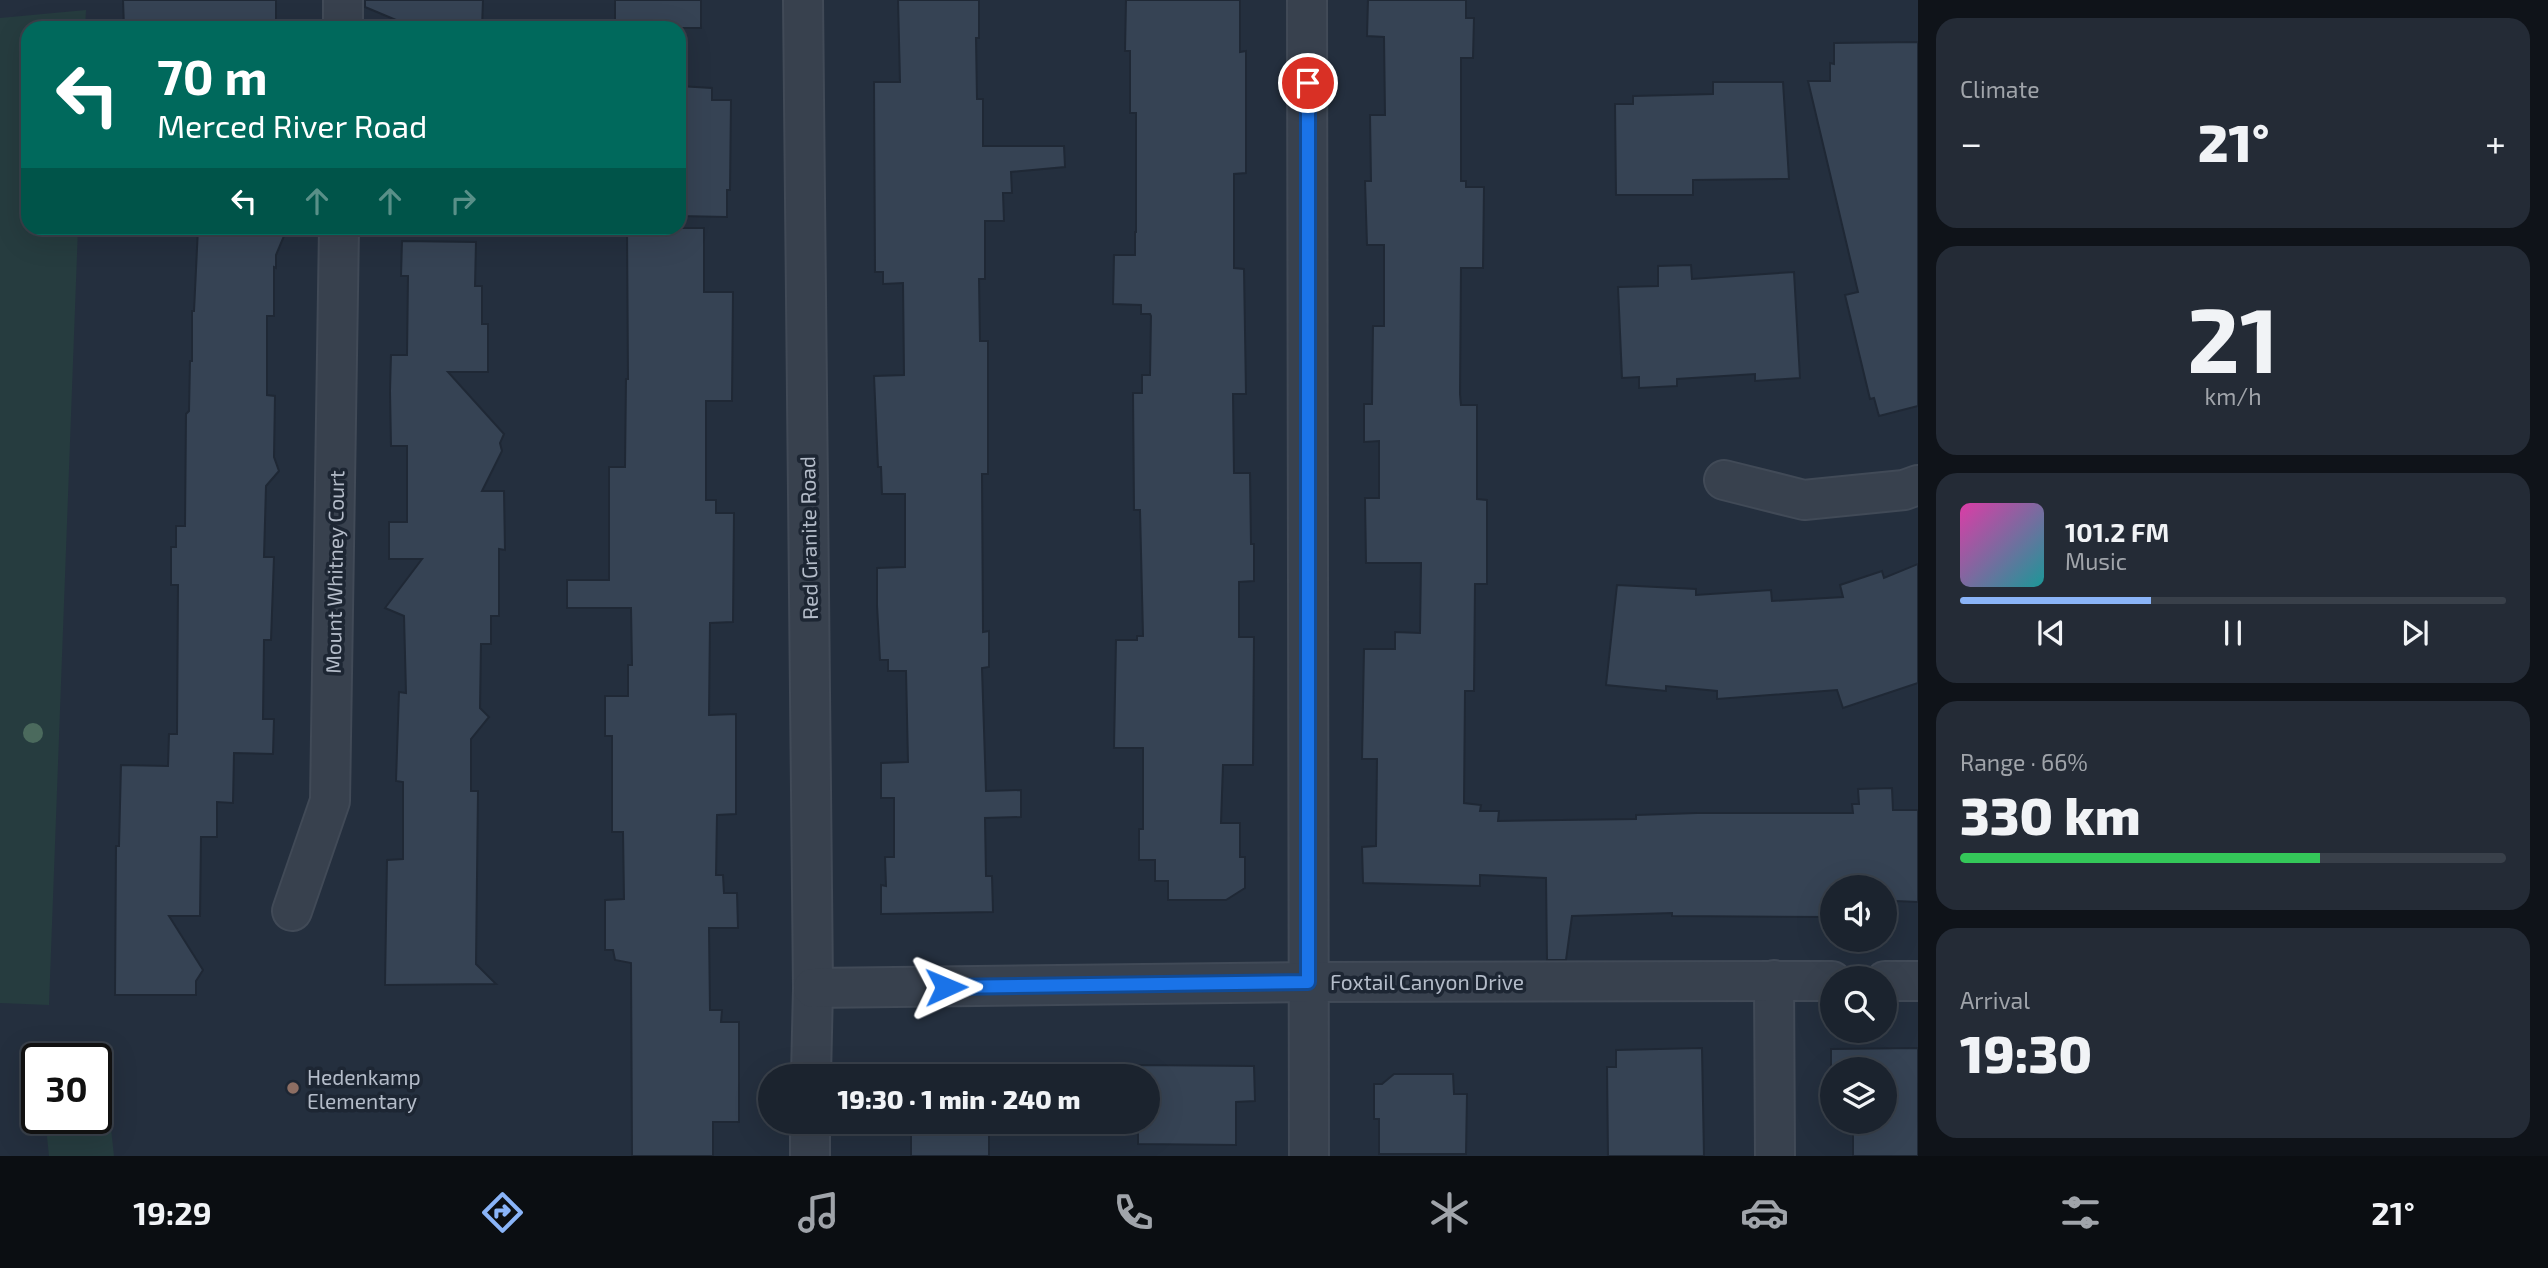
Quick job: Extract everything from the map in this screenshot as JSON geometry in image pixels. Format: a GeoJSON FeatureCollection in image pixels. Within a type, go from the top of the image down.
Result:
{"type":"FeatureCollection","features":[{"type":"Feature","properties":{"kind":"street"},"geometry":{"type":"LineString","coordinates":[[343,21],[344,0]]}},
{"type":"Feature","properties":{"kind":"street","name":"Red Granite Road"},"geometry":{"type":"LineString","coordinates":[[803,0],[813,988],[811,1064]]}},
{"type":"Feature","properties":{"kind":"street"},"geometry":{"type":"LineString","coordinates":[[1307,0],[1310,1156]]}},
{"type":"Feature","properties":{"kind":"street","name":"Mount Whitney Court"},"geometry":{"type":"LineString","coordinates":[[292,911],[330,801],[339,235]]}},
{"type":"Feature","properties":{"kind":"street"},"geometry":{"type":"LineString","coordinates":[[1724,480],[1804,500],[1904,490],[1918,485]]}},
{"type":"Feature","properties":{"kind":"street"},"geometry":{"type":"LineString","coordinates":[[1774,980],[1775,1156]]}},
{"type":"Feature","properties":{"kind":"street","name":"Foxtail Canyon Drive"},"geometry":{"type":"LineString","coordinates":[[813,988],[1308,982],[1820,981]]}},
{"type":"Feature","properties":{"kind":"street"},"geometry":{"type":"LineString","coordinates":[[1897,981],[1918,981]]}},
{"type":"Feature","properties":{"kind":"street"},"geometry":{"type":"LineString","coordinates":[[810,1134],[810,1156]]}},
{"type":"Feature","properties":{"kind":"green space"},"geometry":{"type":"Polygon","coordinates":[[[86,10],[85,21],[21,21],[21,235],[78,235],[49,1005],[0,1003],[0,18],[86,10]]]}},
{"type":"Feature","properties":{"kind":"green space"},"geometry":{"type":"Polygon","coordinates":[[[47,1134],[112,1134],[114,1156],[49,1156],[47,1134]]]}},
{"type":"Feature","properties":{"kind":"building"},"geometry":{"type":"Polygon","coordinates":[[[123,0],[276,0],[276,21],[124,21],[123,0]]]}},
{"type":"Feature","properties":{"kind":"building"},"geometry":{"type":"Polygon","coordinates":[[[365,0],[483,0],[482,21],[398,21],[365,7],[365,0]]]}},
{"type":"Feature","properties":{"kind":"building"},"geometry":{"type":"Polygon","coordinates":[[[615,0],[701,0],[701,28],[686,28],[686,21],[615,21],[615,0]]]}},
{"type":"Feature","properties":{"kind":"building"},"geometry":{"type":"Polygon","coordinates":[[[898,0],[979,0],[979,38],[976,38],[977,99],[983,99],[983,146],[1064,146],[1065,167],[1011,172],[1012,193],[1003,193],[1004,221],[985,221],[985,279],[979,279],[980,341],[988,341],[988,474],[982,474],[983,632],[989,631],[989,667],[982,668],[986,791],[1021,790],[1021,817],[985,818],[986,876],[992,876],[993,912],[881,914],[881,885],[886,886],[885,857],[894,857],[894,798],[881,798],[881,763],[908,762],[906,671],[888,671],[888,660],[880,660],[877,605],[877,568],[905,567],[905,494],[882,494],[881,467],[878,467],[874,376],[904,375],[903,283],[883,284],[883,272],[875,272],[874,82],[900,82],[898,0]]]}},
{"type":"Feature","properties":{"kind":"building"},"geometry":{"type":"Polygon","coordinates":[[[1126,0],[1240,0],[1240,52],[1246,51],[1246,173],[1234,174],[1234,268],[1244,269],[1246,394],[1233,394],[1234,473],[1250,473],[1251,544],[1254,544],[1254,581],[1239,582],[1239,637],[1254,637],[1253,765],[1223,765],[1221,823],[1240,823],[1240,857],[1245,857],[1245,888],[1226,900],[1168,900],[1168,881],[1155,881],[1155,860],[1139,860],[1139,829],[1143,829],[1143,748],[1114,748],[1116,640],[1137,640],[1137,636],[1143,636],[1140,510],[1134,510],[1133,393],[1142,393],[1142,375],[1150,375],[1151,316],[1141,314],[1141,305],[1113,304],[1114,255],[1135,255],[1136,232],[1136,113],[1130,113],[1130,51],[1125,51],[1126,0]]]}},
{"type":"Feature","properties":{"kind":"building"},"geometry":{"type":"Polygon","coordinates":[[[1368,0],[1466,0],[1466,18],[1474,18],[1473,58],[1461,58],[1461,181],[1466,181],[1466,187],[1484,187],[1483,268],[1461,268],[1460,394],[1461,405],[1477,405],[1477,499],[1487,500],[1487,584],[1475,584],[1474,691],[1465,691],[1464,803],[1481,805],[1480,811],[1499,811],[1498,821],[1636,819],[1636,815],[1697,813],[1853,813],[1852,804],[1859,804],[1858,789],[1892,788],[1893,810],[1918,810],[1918,902],[1897,901],[1897,875],[1820,875],[1820,917],[1672,916],[1672,913],[1572,916],[1566,960],[1547,960],[1546,878],[1480,875],[1480,886],[1363,883],[1362,847],[1376,846],[1377,759],[1362,759],[1364,649],[1395,649],[1395,632],[1420,633],[1421,563],[1366,563],[1365,498],[1379,498],[1379,441],[1364,442],[1364,404],[1372,404],[1373,326],[1384,326],[1384,245],[1367,245],[1365,181],[1371,181],[1370,115],[1385,115],[1384,37],[1367,36],[1368,0]]]}},
{"type":"Feature","properties":{"kind":"building"},"geometry":{"type":"Polygon","coordinates":[[[1918,42],[1918,406],[1879,416],[1874,398],[1870,399],[1845,295],[1858,292],[1808,81],[1830,81],[1830,63],[1834,64],[1834,43],[1918,42]]]}},
{"type":"Feature","properties":{"kind":"building"},"geometry":{"type":"Polygon","coordinates":[[[1713,82],[1783,82],[1789,179],[1693,180],[1693,195],[1616,195],[1615,104],[1633,104],[1633,96],[1713,94],[1713,82]]]}},
{"type":"Feature","properties":{"kind":"building"},"geometry":{"type":"Polygon","coordinates":[[[686,86],[712,88],[712,100],[731,100],[727,217],[686,216],[686,86]]]}},
{"type":"Feature","properties":{"kind":"building"},"geometry":{"type":"Polygon","coordinates":[[[686,228],[704,228],[704,292],[733,292],[732,401],[706,401],[706,500],[716,500],[716,513],[734,513],[733,622],[710,623],[709,715],[736,714],[736,814],[717,815],[716,875],[723,875],[724,893],[737,893],[738,928],[709,928],[710,1010],[722,1010],[721,1022],[739,1022],[739,1122],[713,1122],[713,1156],[632,1156],[631,963],[615,960],[613,950],[605,950],[605,900],[624,899],[623,832],[612,832],[612,736],[605,736],[605,696],[628,696],[628,665],[632,665],[631,608],[567,608],[567,580],[609,580],[609,467],[625,467],[628,379],[627,235],[686,235],[686,228]]]}},
{"type":"Feature","properties":{"kind":"building"},"geometry":{"type":"Polygon","coordinates":[[[198,235],[284,236],[276,255],[276,268],[274,267],[274,316],[267,316],[267,395],[275,396],[274,457],[279,471],[266,486],[264,557],[274,557],[271,640],[264,640],[263,719],[274,719],[273,754],[234,753],[233,803],[217,802],[217,837],[201,837],[200,916],[169,916],[203,970],[196,981],[196,995],[115,995],[116,846],[119,846],[121,765],[168,766],[169,734],[177,734],[178,585],[171,585],[171,547],[176,547],[176,526],[185,526],[186,414],[189,411],[198,235]]]}},
{"type":"Feature","properties":{"kind":"building"},"geometry":{"type":"Polygon","coordinates":[[[402,241],[476,242],[475,286],[482,286],[482,324],[488,324],[488,372],[448,372],[504,434],[500,443],[502,451],[482,491],[504,491],[505,550],[499,549],[499,616],[491,616],[491,644],[481,644],[480,708],[489,717],[471,739],[471,791],[478,791],[476,964],[496,984],[385,985],[387,860],[403,859],[403,782],[396,781],[399,692],[406,693],[404,616],[385,608],[422,559],[389,559],[389,522],[407,522],[407,446],[391,446],[390,391],[391,355],[407,355],[408,276],[401,276],[402,241]]]}},
{"type":"Feature","properties":{"kind":"building"},"geometry":{"type":"Polygon","coordinates":[[[1691,265],[1692,279],[1794,272],[1800,378],[1755,381],[1755,374],[1677,379],[1677,386],[1639,388],[1639,377],[1622,378],[1618,287],[1658,286],[1658,266],[1691,265]]]}},
{"type":"Feature","properties":{"kind":"building"},"geometry":{"type":"Polygon","coordinates":[[[1918,564],[1918,683],[1843,708],[1837,690],[1717,699],[1717,691],[1666,686],[1666,691],[1606,685],[1617,585],[1696,589],[1696,595],[1771,590],[1772,601],[1843,597],[1840,585],[1882,571],[1884,578],[1918,564]]]}},
{"type":"Feature","properties":{"kind":"building"},"geometry":{"type":"Polygon","coordinates":[[[1702,1048],[1704,1156],[1608,1156],[1607,1067],[1616,1067],[1616,1050],[1702,1048]]]}},
{"type":"Feature","properties":{"kind":"building"},"geometry":{"type":"Polygon","coordinates":[[[1918,1048],[1918,1156],[1853,1156],[1853,1134],[1897,1134],[1897,1057],[1831,1057],[1831,1049],[1918,1048]]]}},
{"type":"Feature","properties":{"kind":"building"},"geometry":{"type":"Polygon","coordinates":[[[1160,1065],[1254,1066],[1255,1101],[1236,1102],[1236,1145],[1138,1144],[1138,1134],[1160,1134],[1160,1065]]]}},
{"type":"Feature","properties":{"kind":"building"},"geometry":{"type":"Polygon","coordinates":[[[1394,1074],[1453,1074],[1454,1094],[1467,1094],[1466,1154],[1379,1154],[1379,1119],[1374,1119],[1374,1084],[1382,1084],[1394,1074]]]}},
{"type":"Feature","properties":{"kind":"building"},"geometry":{"type":"Polygon","coordinates":[[[911,1134],[989,1134],[989,1156],[911,1156],[911,1134]]]}},
{"type":"Feature","properties":{"kind":"place","name":"Hedenkamp Elementary"},"geometry":{"type":"Point","coordinates":[293,1088]}},
{"type":"Feature","properties":{"kind":"route"},"geometry":{"type":"LineString","coordinates":[[946,987],[1308,982],[1308,83]]}}]}
